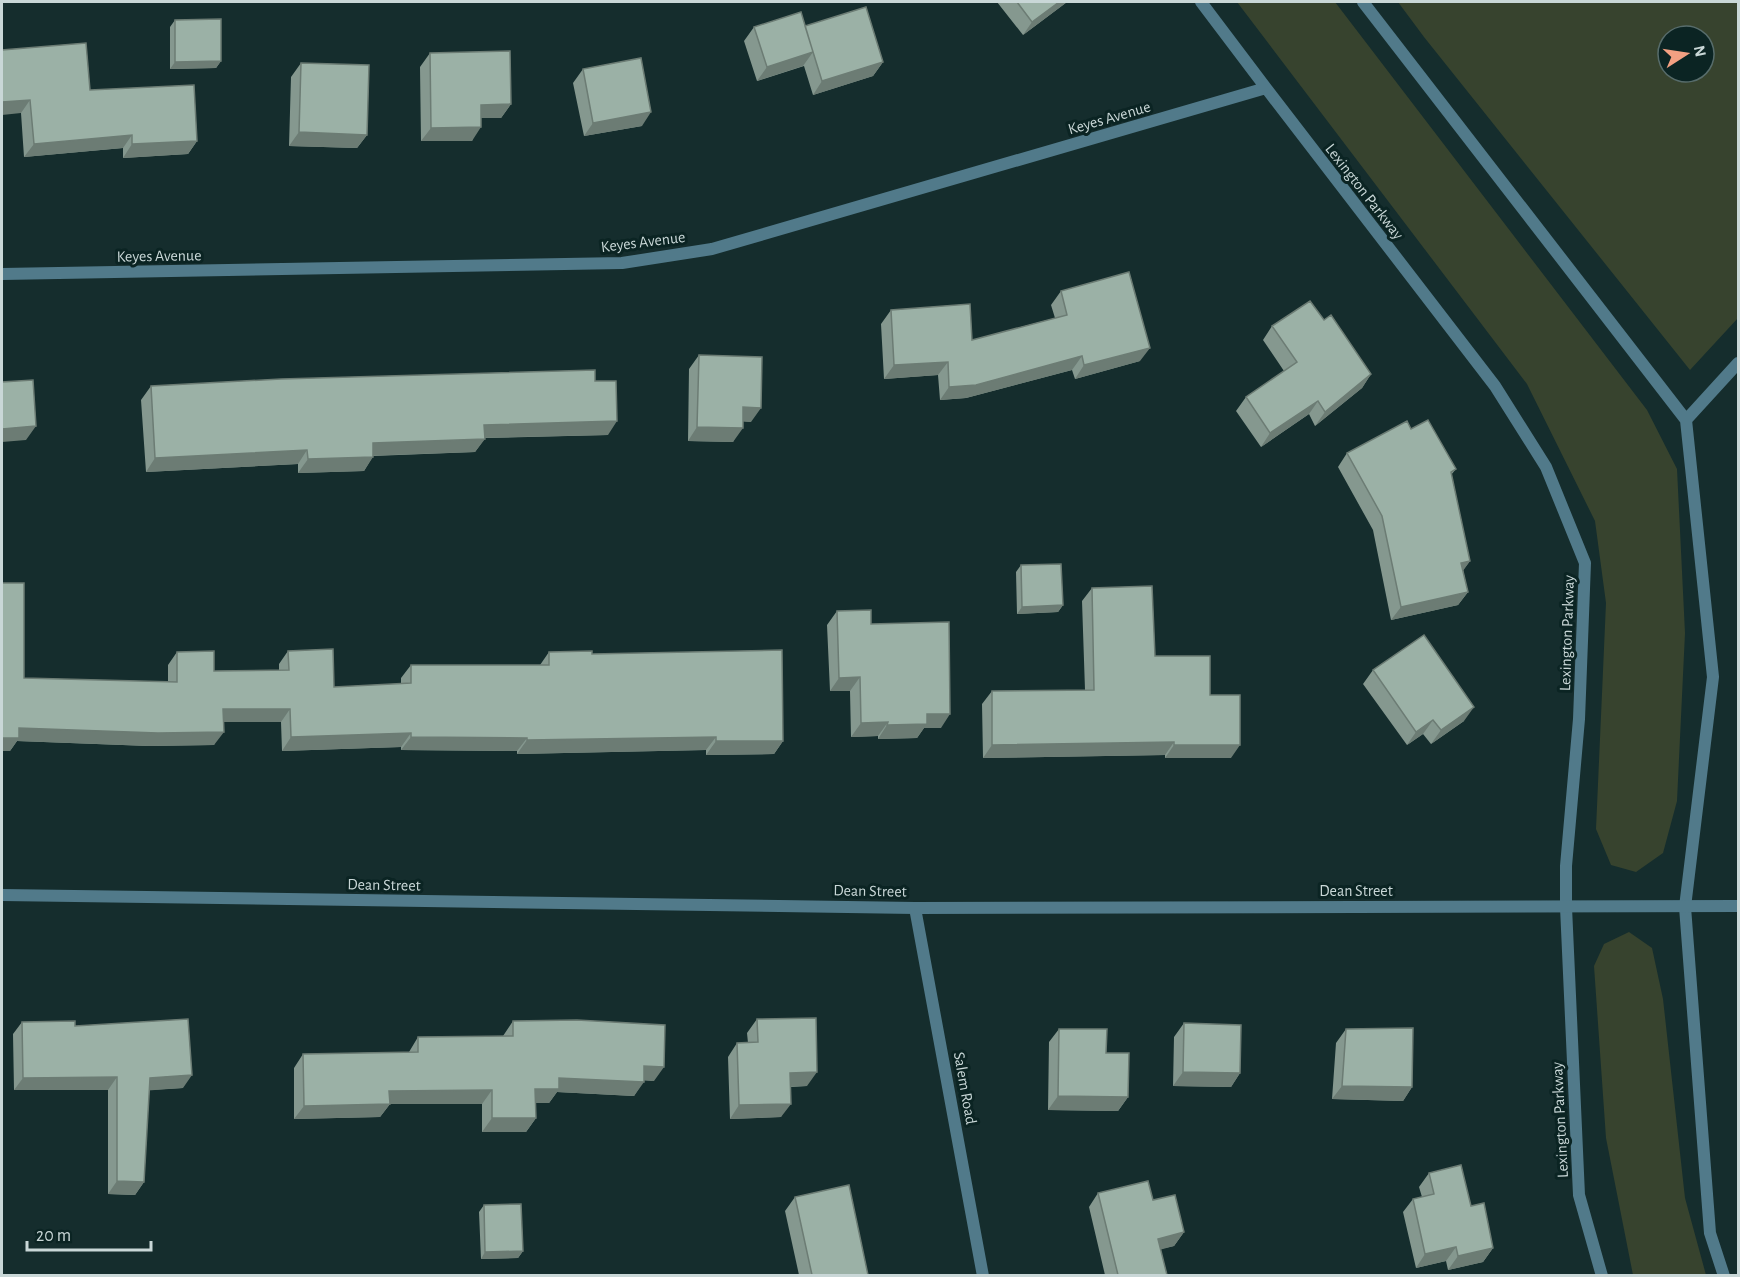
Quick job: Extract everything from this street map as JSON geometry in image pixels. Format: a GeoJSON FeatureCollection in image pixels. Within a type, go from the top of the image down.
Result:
{"type":"FeatureCollection","features":[{"type":"Feature","properties":{"kind":"street","name":"Lexington Parkway"},"geometry":{"type":"LineString","coordinates":[[1201,2],[1495,386],[1546,467],[1585,563],[1579,719],[1566,866],[1566,907],[1579,1195],[1602,1275]]}},
{"type":"Feature","properties":{"kind":"street"},"geometry":{"type":"LineString","coordinates":[[1363,2],[1686,420],[1713,677],[1685,907],[1710,1233],[1724,1275]]}},
{"type":"Feature","properties":{"kind":"street","name":"Keyes Avenue"},"geometry":{"type":"LineString","coordinates":[[2,274],[622,263],[712,249],[1266,88]]}},
{"type":"Feature","properties":{"kind":"street"},"geometry":{"type":"LineString","coordinates":[[1686,420],[1738,363]]}},
{"type":"Feature","properties":{"kind":"street","name":"Dean Street"},"geometry":{"type":"LineString","coordinates":[[2,895],[915,908],[1738,906]]}},
{"type":"Feature","properties":{"kind":"street","name":"Salem Road"},"geometry":{"type":"LineString","coordinates":[[915,908],[983,1275]]}},
{"type":"Feature","properties":{"kind":"green space"},"geometry":{"type":"Polygon","coordinates":[[[1237,2],[1335,2],[1647,410],[1677,469],[1685,633],[1677,801],[1663,853],[1636,872],[1611,865],[1596,829],[1606,603],[1595,521],[1527,384],[1237,2]]]}},
{"type":"Feature","properties":{"kind":"green space"},"geometry":{"type":"Polygon","coordinates":[[[1398,2],[1738,2],[1738,318],[1690,370],[1398,2]]]}},
{"type":"Feature","properties":{"kind":"green space"},"geometry":{"type":"Polygon","coordinates":[[[1629,932],[1652,948],[1663,999],[1685,1198],[1706,1275],[1633,1275],[1606,1138],[1594,966],[1604,944],[1629,932]]]}},
{"type":"Feature","properties":{"kind":"building"},"geometry":{"type":"Polygon","coordinates":[[[1017,2],[1059,2],[1032,22],[1017,2]]]}},
{"type":"Feature","properties":{"kind":"building"},"geometry":{"type":"Polygon","coordinates":[[[866,7],[883,62],[822,81],[805,26],[866,7]]]}},
{"type":"Feature","properties":{"kind":"building"},"geometry":{"type":"Polygon","coordinates":[[[801,12],[813,52],[767,67],[754,27],[801,12]]]}},
{"type":"Feature","properties":{"kind":"building"},"geometry":{"type":"Polygon","coordinates":[[[221,19],[221,61],[175,62],[175,20],[221,19]]]}},
{"type":"Feature","properties":{"kind":"building"},"geometry":{"type":"Polygon","coordinates":[[[86,43],[90,90],[194,85],[197,141],[132,144],[132,135],[34,144],[30,100],[2,102],[2,50],[86,43]]]}},
{"type":"Feature","properties":{"kind":"building"},"geometry":{"type":"Polygon","coordinates":[[[510,51],[511,104],[481,105],[481,127],[431,128],[430,53],[510,51]]]}},
{"type":"Feature","properties":{"kind":"building"},"geometry":{"type":"Polygon","coordinates":[[[641,58],[651,112],[593,123],[583,69],[641,58]]]}},
{"type":"Feature","properties":{"kind":"building"},"geometry":{"type":"Polygon","coordinates":[[[301,63],[369,65],[367,135],[299,132],[301,63]]]}},
{"type":"Feature","properties":{"kind":"building"},"geometry":{"type":"Polygon","coordinates":[[[1129,272],[1150,348],[1084,365],[1082,356],[976,385],[949,387],[948,362],[894,365],[891,310],[970,304],[972,340],[1067,315],[1061,291],[1129,272]]]}},
{"type":"Feature","properties":{"kind":"building"},"geometry":{"type":"Polygon","coordinates":[[[1310,301],[1324,320],[1331,315],[1371,374],[1325,412],[1318,401],[1270,433],[1246,397],[1297,362],[1272,326],[1310,301]]]}},
{"type":"Feature","properties":{"kind":"building"},"geometry":{"type":"Polygon","coordinates":[[[699,355],[762,357],[761,408],[743,407],[743,428],[697,427],[699,355]]]}},
{"type":"Feature","properties":{"kind":"building"},"geometry":{"type":"Polygon","coordinates":[[[595,370],[595,381],[616,381],[617,421],[484,425],[485,439],[373,443],[373,457],[308,459],[307,450],[155,458],[151,386],[281,379],[595,370]]]}},
{"type":"Feature","properties":{"kind":"building"},"geometry":{"type":"Polygon","coordinates":[[[33,380],[36,426],[2,429],[2,382],[33,380]]]}},
{"type":"Feature","properties":{"kind":"building"},"geometry":{"type":"Polygon","coordinates":[[[1428,420],[1456,469],[1451,472],[1470,561],[1461,563],[1468,592],[1401,607],[1382,516],[1347,453],[1407,421],[1411,429],[1428,420]]]}},
{"type":"Feature","properties":{"kind":"building"},"geometry":{"type":"Polygon","coordinates":[[[1061,564],[1063,605],[1022,607],[1021,565],[1061,564]]]}},
{"type":"Feature","properties":{"kind":"building"},"geometry":{"type":"Polygon","coordinates":[[[2,583],[24,583],[24,678],[177,682],[177,652],[214,651],[214,671],[289,670],[288,651],[333,649],[334,687],[411,683],[411,665],[549,665],[549,652],[592,651],[592,654],[782,650],[783,741],[716,741],[716,737],[527,740],[527,738],[411,737],[411,733],[291,737],[290,709],[223,709],[224,732],[158,733],[19,728],[19,738],[2,738],[2,583]]]}},
{"type":"Feature","properties":{"kind":"building"},"geometry":{"type":"Polygon","coordinates":[[[1152,586],[1155,656],[1210,656],[1210,695],[1240,695],[1240,745],[1174,745],[1174,742],[992,745],[992,691],[1094,690],[1092,588],[1152,586]]]}},
{"type":"Feature","properties":{"kind":"building"},"geometry":{"type":"Polygon","coordinates":[[[871,610],[871,624],[949,622],[950,714],[927,714],[927,724],[861,723],[860,677],[839,678],[837,611],[871,610]]]}},
{"type":"Feature","properties":{"kind":"building"},"geometry":{"type":"Polygon","coordinates":[[[1424,635],[1474,707],[1441,730],[1433,720],[1416,732],[1373,670],[1424,635]]]}},
{"type":"Feature","properties":{"kind":"building"},"geometry":{"type":"Polygon","coordinates":[[[816,1018],[817,1072],[790,1073],[791,1104],[739,1105],[737,1043],[758,1042],[757,1019],[816,1018]]]}},
{"type":"Feature","properties":{"kind":"building"},"geometry":{"type":"Polygon","coordinates":[[[188,1019],[192,1075],[150,1078],[144,1182],[117,1181],[117,1077],[23,1078],[22,1022],[75,1021],[75,1026],[188,1019]]]}},
{"type":"Feature","properties":{"kind":"building"},"geometry":{"type":"Polygon","coordinates":[[[577,1020],[665,1025],[664,1067],[644,1066],[644,1082],[559,1078],[559,1089],[535,1089],[536,1118],[492,1118],[492,1090],[389,1091],[390,1104],[304,1106],[303,1054],[418,1052],[418,1037],[513,1036],[513,1021],[577,1020]]]}},
{"type":"Feature","properties":{"kind":"building"},"geometry":{"type":"Polygon","coordinates":[[[1184,1023],[1241,1025],[1240,1073],[1183,1072],[1184,1023]]]}},
{"type":"Feature","properties":{"kind":"building"},"geometry":{"type":"Polygon","coordinates":[[[1413,1028],[1412,1087],[1342,1086],[1346,1029],[1413,1028]]]}},
{"type":"Feature","properties":{"kind":"building"},"geometry":{"type":"Polygon","coordinates":[[[1059,1029],[1107,1029],[1106,1053],[1129,1053],[1128,1097],[1058,1096],[1059,1029]]]}},
{"type":"Feature","properties":{"kind":"building"},"geometry":{"type":"Polygon","coordinates":[[[1461,1165],[1471,1206],[1484,1203],[1493,1248],[1458,1256],[1456,1247],[1425,1254],[1413,1199],[1434,1194],[1429,1173],[1461,1165]]]}},
{"type":"Feature","properties":{"kind":"building"},"geometry":{"type":"Polygon","coordinates":[[[1148,1181],[1153,1200],[1175,1195],[1184,1232],[1158,1239],[1167,1275],[1118,1275],[1098,1193],[1148,1181]]]}},
{"type":"Feature","properties":{"kind":"building"},"geometry":{"type":"Polygon","coordinates":[[[849,1185],[868,1275],[812,1275],[795,1197],[849,1185]]]}},
{"type":"Feature","properties":{"kind":"building"},"geometry":{"type":"Polygon","coordinates":[[[521,1204],[523,1251],[485,1252],[484,1205],[521,1204]]]}}]}
